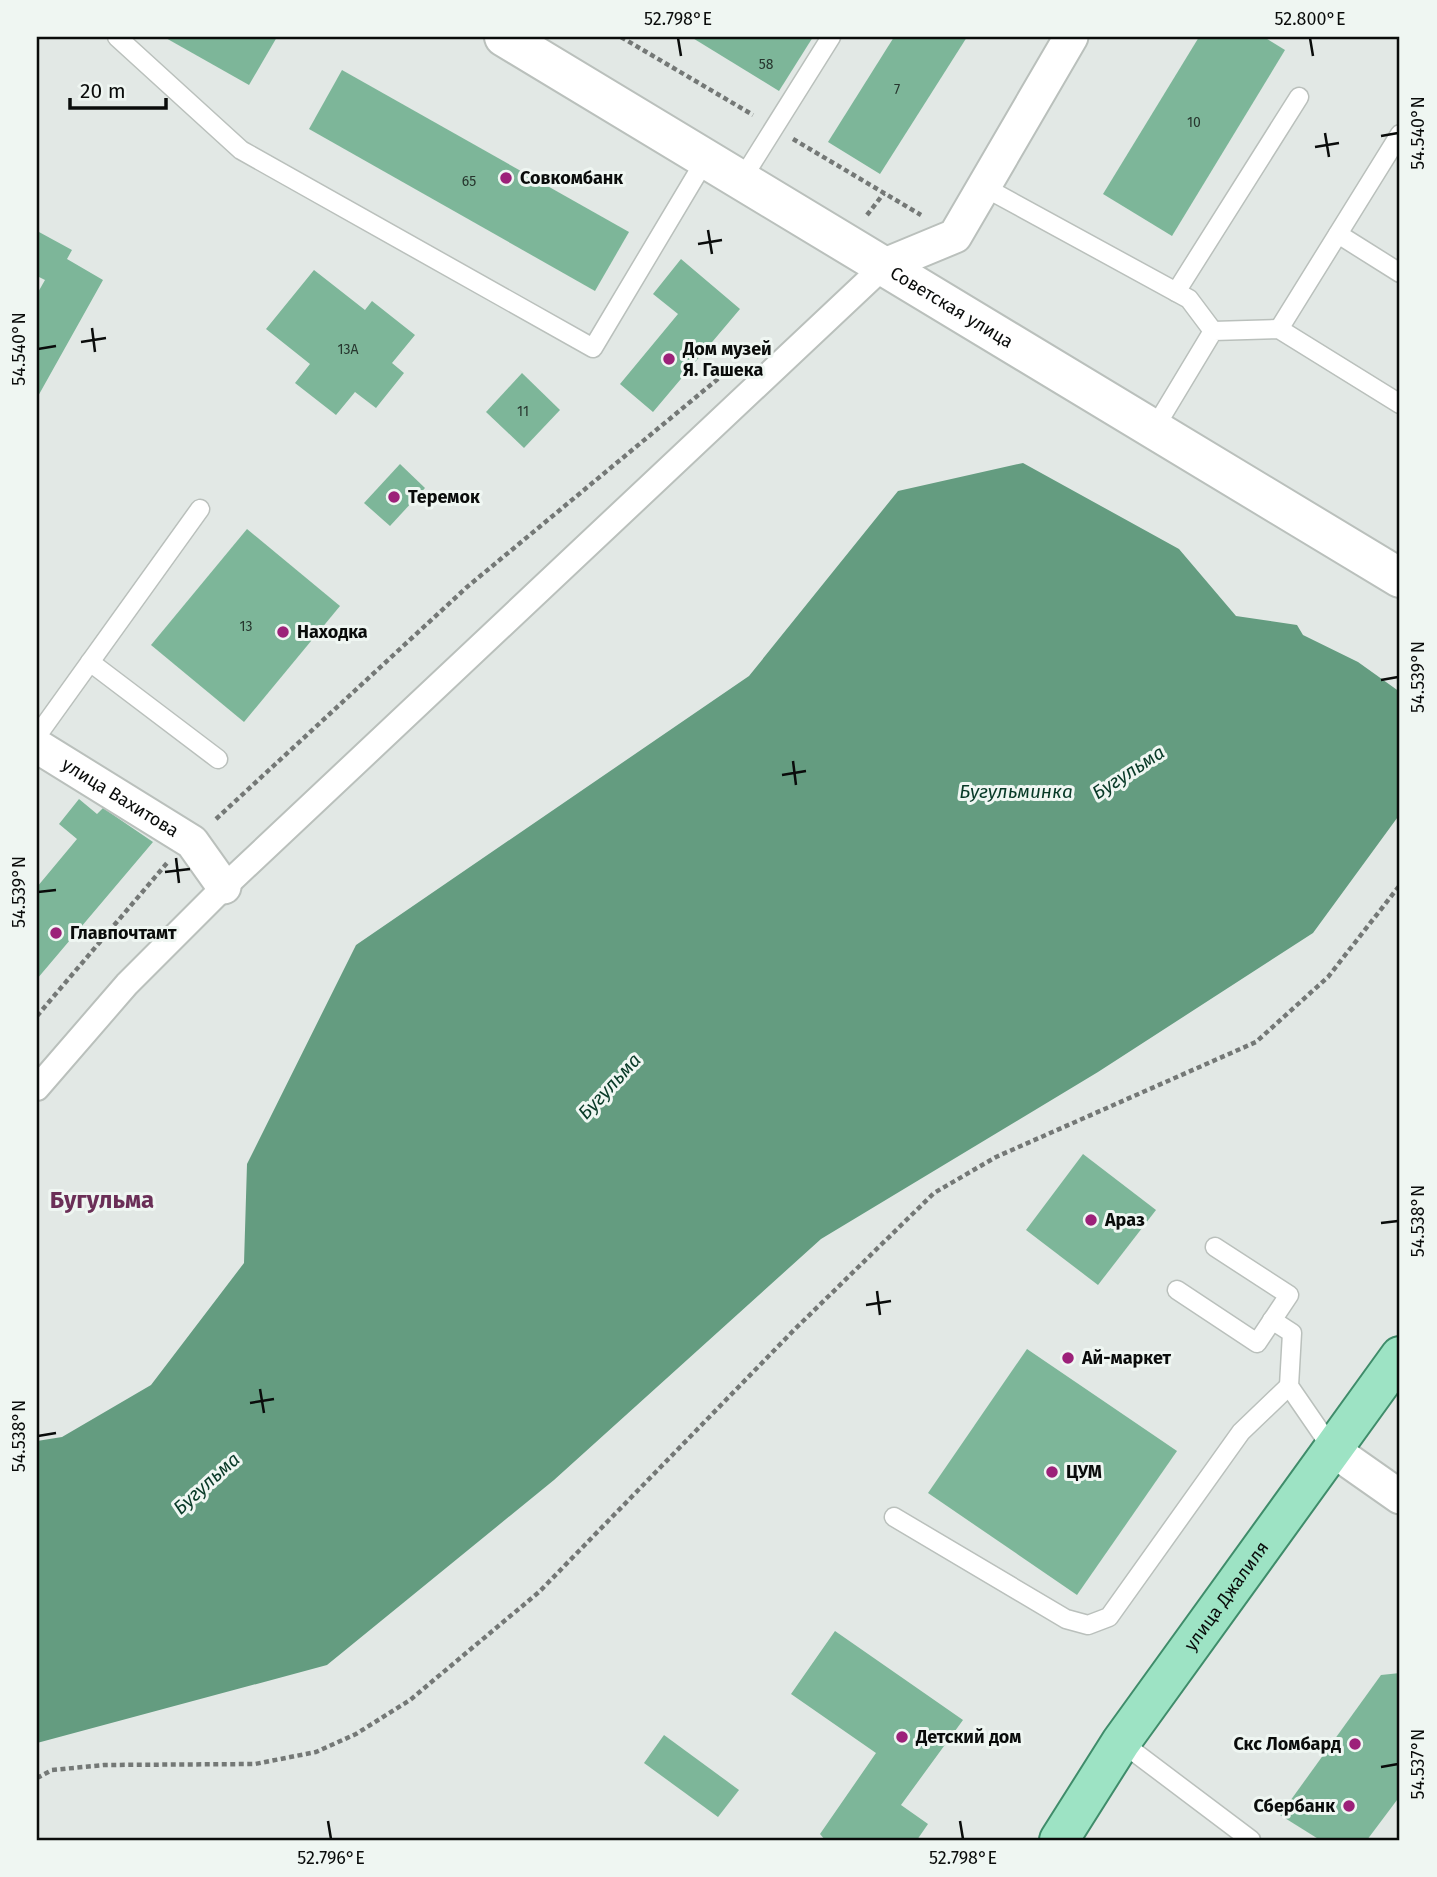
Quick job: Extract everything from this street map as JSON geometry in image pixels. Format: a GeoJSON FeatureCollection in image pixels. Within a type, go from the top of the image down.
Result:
{"type":"FeatureCollection","features":[{"type":"Feature","properties":{"kind":"main road","name":"улица Джалиля"},"geometry":{"type":"LineString","coordinates":[[1059,1840],[1121,1742],[1400,1356]]}},
{"type":"Feature","properties":{"kind":"street","name":"Советская улица"},"geometry":{"type":"LineString","coordinates":[[503,37],[742,178],[1400,578]]}},
{"type":"Feature","properties":{"kind":"street"},"geometry":{"type":"LineString","coordinates":[[37,1088],[127,984],[224,887],[885,265],[955,236],[1071,37]]}},
{"type":"Feature","properties":{"kind":"street","name":"улица Вахитова"},"geometry":{"type":"LineString","coordinates":[[37,746],[192,842],[224,887]]}},
{"type":"Feature","properties":{"kind":"street"},"geometry":{"type":"LineString","coordinates":[[1333,1450],[1400,1496]]}},
{"type":"Feature","properties":{"kind":"lane"},"geometry":{"type":"LineString","coordinates":[[117,37],[241,150],[593,348],[707,157]]}},
{"type":"Feature","properties":{"kind":"lane"},"geometry":{"type":"LineString","coordinates":[[742,178],[831,37]]}},
{"type":"Feature","properties":{"kind":"lane"},"geometry":{"type":"LineString","coordinates":[[1176,292],[1299,97]]}},
{"type":"Feature","properties":{"kind":"lane"},"geometry":{"type":"LineString","coordinates":[[1279,330],[1400,134]]}},
{"type":"Feature","properties":{"kind":"lane"},"geometry":{"type":"LineString","coordinates":[[984,187],[1189,299],[1213,331]]}},
{"type":"Feature","properties":{"kind":"lane"},"geometry":{"type":"LineString","coordinates":[[1338,234],[1400,273]]}},
{"type":"Feature","properties":{"kind":"lane"},"geometry":{"type":"LineString","coordinates":[[1213,331],[1279,330],[1400,404]]}},
{"type":"Feature","properties":{"kind":"lane"},"geometry":{"type":"LineString","coordinates":[[1154,429],[1213,331]]}},
{"type":"Feature","properties":{"kind":"lane"},"geometry":{"type":"LineString","coordinates":[[37,736],[200,509]]}},
{"type":"Feature","properties":{"kind":"lane"},"geometry":{"type":"LineString","coordinates":[[90,662],[218,758]]}},
{"type":"Feature","properties":{"kind":"lane"},"geometry":{"type":"LineString","coordinates":[[1177,1290],[1257,1343],[1289,1295],[1215,1247]]}},
{"type":"Feature","properties":{"kind":"lane"},"geometry":{"type":"LineString","coordinates":[[1272,1320],[1292,1333],[1289,1386],[1333,1450]]}},
{"type":"Feature","properties":{"kind":"lane"},"geometry":{"type":"LineString","coordinates":[[894,1517],[1066,1619],[1088,1625],[1109,1617],[1241,1432],[1289,1386]]}},
{"type":"Feature","properties":{"kind":"lane"},"geometry":{"type":"LineString","coordinates":[[1121,1742],[1251,1840]]}},
{"type":"Feature","properties":{"kind":"path"},"geometry":{"type":"LineString","coordinates":[[846,242],[884,193]]}},
{"type":"Feature","properties":{"kind":"path"},"geometry":{"type":"LineString","coordinates":[[37,1016],[159,870],[467,587],[731,368]]}},
{"type":"Feature","properties":{"kind":"path"},"geometry":{"type":"LineString","coordinates":[[37,1778],[52,1769],[104,1765],[255,1764],[316,1752],[356,1734],[410,1700],[539,1592],[794,1330],[934,1193],[996,1157],[1256,1042],[1328,977],[1400,885]]}},
{"type":"Feature","properties":{"kind":"water","name":"Бугульминка"},"geometry":{"type":"Polygon","coordinates":[[[1023,463],[1179,549],[1236,616],[1297,625],[1303,635],[1358,662],[1400,692],[1400,814],[1313,933],[1098,1072],[821,1239],[554,1480],[327,1665],[37,1743],[37,1441],[62,1437],[151,1385],[244,1263],[247,1164],[356,945],[749,676],[898,491],[1023,463]]]}},
{"type":"Feature","properties":{"kind":"building"},"geometry":{"type":"Polygon","coordinates":[[[164,37],[277,37],[249,85],[164,37]]]}},
{"type":"Feature","properties":{"kind":"building"},"geometry":{"type":"Polygon","coordinates":[[[691,37],[813,37],[779,91],[691,37]]]}},
{"type":"Feature","properties":{"kind":"building"},"geometry":{"type":"Polygon","coordinates":[[[894,37],[967,37],[880,174],[828,142],[894,37]]]}},
{"type":"Feature","properties":{"kind":"building"},"geometry":{"type":"Polygon","coordinates":[[[1199,37],[1264,37],[1285,50],[1172,236],[1103,194],[1199,37]]]}},
{"type":"Feature","properties":{"kind":"building"},"geometry":{"type":"Polygon","coordinates":[[[342,70],[629,232],[595,291],[309,129],[342,70]]]}},
{"type":"Feature","properties":{"kind":"building"},"geometry":{"type":"Polygon","coordinates":[[[39,232],[72,250],[67,259],[103,280],[37,398],[37,294],[45,280],[37,276],[39,232]]]}},
{"type":"Feature","properties":{"kind":"building","name":"Дом музей Я. Гашека"},"geometry":{"type":"Polygon","coordinates":[[[681,259],[740,309],[653,412],[620,384],[678,314],[653,294],[681,259]]]}},
{"type":"Feature","properties":{"kind":"building"},"geometry":{"type":"Polygon","coordinates":[[[314,270],[365,310],[372,301],[415,335],[392,363],[404,373],[376,408],[355,392],[336,415],[295,383],[310,364],[266,329],[314,270]]]}},
{"type":"Feature","properties":{"kind":"building"},"geometry":{"type":"Polygon","coordinates":[[[522,373],[560,410],[524,448],[486,412],[522,373]]]}},
{"type":"Feature","properties":{"kind":"building"},"geometry":{"type":"Polygon","coordinates":[[[400,464],[425,488],[390,526],[364,503],[400,464]]]}},
{"type":"Feature","properties":{"kind":"building"},"geometry":{"type":"Polygon","coordinates":[[[247,529],[340,606],[244,722],[151,645],[247,529]]]}},
{"type":"Feature","properties":{"kind":"building","name":"Главпочтамт"},"geometry":{"type":"Polygon","coordinates":[[[79,799],[97,814],[103,808],[153,842],[37,979],[37,887],[77,839],[59,824],[79,799]]]}},
{"type":"Feature","properties":{"kind":"building"},"geometry":{"type":"Polygon","coordinates":[[[1083,1154],[1156,1210],[1098,1285],[1026,1230],[1083,1154]]]}},
{"type":"Feature","properties":{"kind":"building","name":"ЦУМ"},"geometry":{"type":"Polygon","coordinates":[[[1027,1349],[1177,1451],[1077,1595],[928,1493],[1027,1349]]]}},
{"type":"Feature","properties":{"kind":"building","name":"Детский дом"},"geometry":{"type":"Polygon","coordinates":[[[835,1631],[963,1720],[901,1805],[928,1824],[917,1840],[825,1840],[820,1834],[876,1753],[791,1694],[835,1631]]]}},
{"type":"Feature","properties":{"kind":"building"},"geometry":{"type":"Polygon","coordinates":[[[1400,1673],[1400,1796],[1367,1840],[1320,1840],[1280,1815],[1381,1675],[1400,1673]]]}},
{"type":"Feature","properties":{"kind":"building"},"geometry":{"type":"Polygon","coordinates":[[[664,1735],[739,1790],[718,1817],[644,1763],[664,1735]]]}},
{"type":"Feature","properties":{"kind":"place","name":"Совкомбанк"},"geometry":{"type":"Point","coordinates":[506,178]}},
{"type":"Feature","properties":{"kind":"place","name":"Дом музей Я. Гашека"},"geometry":{"type":"Point","coordinates":[669,359]}},
{"type":"Feature","properties":{"kind":"place","name":"Теремок"},"geometry":{"type":"Point","coordinates":[394,497]}},
{"type":"Feature","properties":{"kind":"place","name":"Находка"},"geometry":{"type":"Point","coordinates":[283,632]}},
{"type":"Feature","properties":{"kind":"place","name":"Главпочтамт"},"geometry":{"type":"Point","coordinates":[56,933]}},
{"type":"Feature","properties":{"kind":"place","name":"Араз"},"geometry":{"type":"Point","coordinates":[1091,1220]}},
{"type":"Feature","properties":{"kind":"place","name":"Ай-маркет"},"geometry":{"type":"Point","coordinates":[1068,1358]}},
{"type":"Feature","properties":{"kind":"place","name":"ЦУМ"},"geometry":{"type":"Point","coordinates":[1052,1472]}},
{"type":"Feature","properties":{"kind":"place","name":"Детский дом"},"geometry":{"type":"Point","coordinates":[902,1737]}},
{"type":"Feature","properties":{"kind":"place","name":"Скс Ломбард"},"geometry":{"type":"Point","coordinates":[1355,1744]}},
{"type":"Feature","properties":{"kind":"place","name":"Сбербанк"},"geometry":{"type":"Point","coordinates":[1349,1806]}},
{"type":"Feature","properties":{"kind":"district","name":"Бугульма"},"geometry":{"type":"Point","coordinates":[102,1200]}}]}
